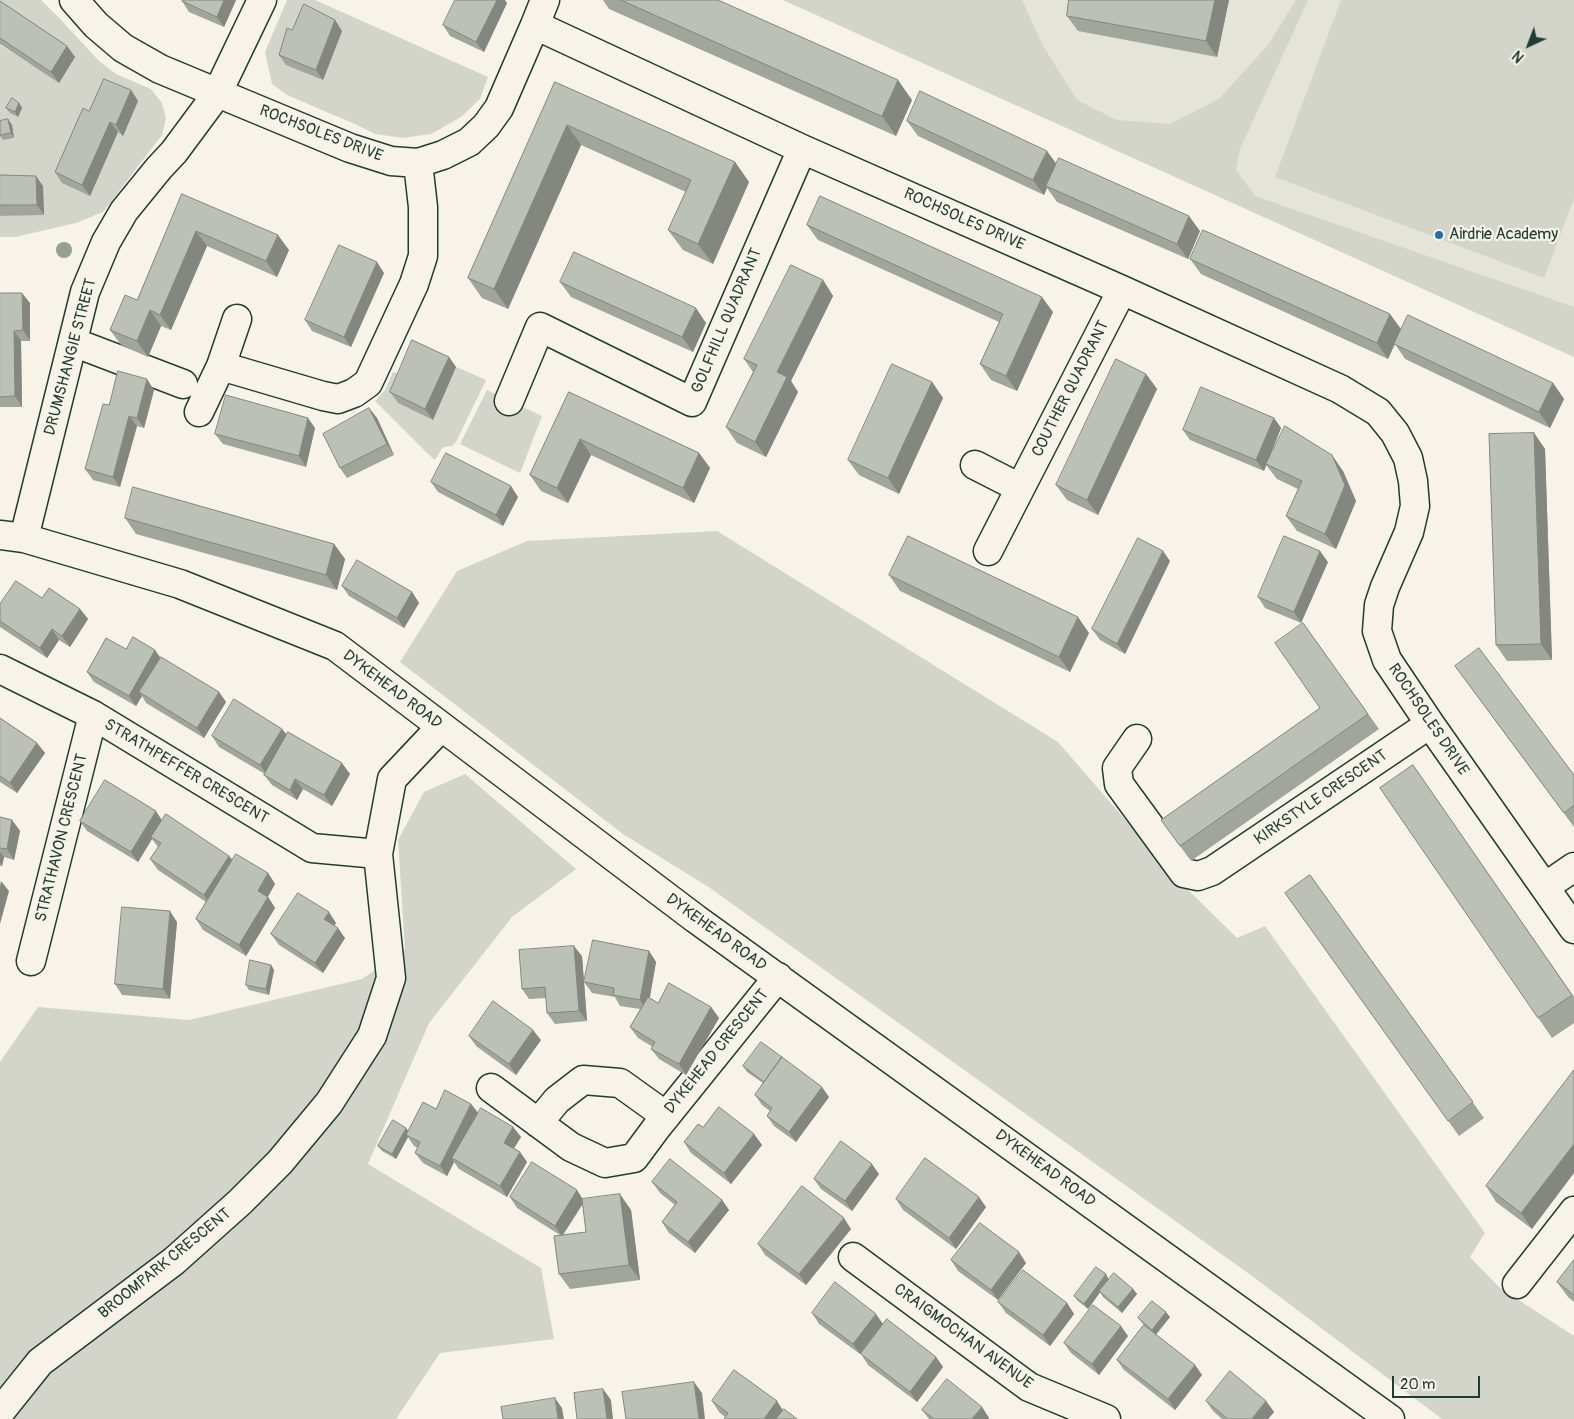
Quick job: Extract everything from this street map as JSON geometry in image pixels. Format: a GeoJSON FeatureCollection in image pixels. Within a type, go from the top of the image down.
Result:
{"type":"FeatureCollection","features":[{"type":"Feature","properties":{"kind":"street","name":"ROCHSOLES DRIVE"},"geometry":{"type":"LineString","coordinates":[[74,0],[96,25],[123,48],[160,70],[350,148],[391,161],[418,162],[443,155],[469,142],[486,126],[499,108],[535,25],[802,149],[1122,290],[1340,390],[1378,412],[1395,433],[1408,458],[1413,481],[1415,506],[1409,532],[1385,587],[1380,605],[1377,631],[1387,660],[1574,929]]}},
{"type":"Feature","properties":{"kind":"street","name":"DRUMSHANGIE STREET"},"geometry":{"type":"LineString","coordinates":[[12,536],[73,342],[85,292],[106,242],[124,212],[174,152],[217,94],[262,0]]}},
{"type":"Feature","properties":{"kind":"street"},"geometry":{"type":"LineString","coordinates":[[535,25],[545,0]]}},
{"type":"Feature","properties":{"kind":"street","name":"GOLFHILL QUADRANT"},"geometry":{"type":"LineString","coordinates":[[510,401],[540,327],[692,402],[802,149]]}},
{"type":"Feature","properties":{"kind":"street"},"geometry":{"type":"LineString","coordinates":[[221,366],[338,399],[354,393],[368,383],[414,284],[423,256],[423,207],[418,162]]}},
{"type":"Feature","properties":{"kind":"street","name":"COUTHER QUADRANT"},"geometry":{"type":"LineString","coordinates":[[988,551],[1122,290]]}},
{"type":"Feature","properties":{"kind":"street"},"geometry":{"type":"LineString","coordinates":[[199,412],[221,366],[236,319]]}},
{"type":"Feature","properties":{"kind":"street"},"geometry":{"type":"LineString","coordinates":[[73,342],[183,384]]}},
{"type":"Feature","properties":{"kind":"street"},"geometry":{"type":"LineString","coordinates":[[976,465],[1020,488]]}},
{"type":"Feature","properties":{"kind":"street","name":"DYKEHEAD ROAD"},"geometry":{"type":"LineString","coordinates":[[12,536],[180,584],[335,646],[696,919],[1383,1417]]}},
{"type":"Feature","properties":{"kind":"street","name":"STRATHPEFFER CRESCENT"},"geometry":{"type":"LineString","coordinates":[[0,669],[93,715],[312,848],[378,854]]}},
{"type":"Feature","properties":{"kind":"street","name":"STRATHAVON CRESCENT"},"geometry":{"type":"LineString","coordinates":[[31,961],[93,715]]}},
{"type":"Feature","properties":{"kind":"street","name":"KIRKSTYLE CRESCENT"},"geometry":{"type":"LineString","coordinates":[[1137,739],[1117,768],[1119,784],[1184,873],[1198,876],[1212,871],[1430,724]]}},
{"type":"Feature","properties":{"kind":"street","name":"BROOMPARK CRESCENT"},"geometry":{"type":"LineString","coordinates":[[0,1412],[40,1362],[174,1261],[240,1202],[280,1162],[329,1104],[372,1036],[391,978],[378,854],[392,780],[441,726]]}},
{"type":"Feature","properties":{"kind":"street"},"geometry":{"type":"LineString","coordinates":[[1545,887],[1574,867]]}},
{"type":"Feature","properties":{"kind":"street","name":"DYKEHEAD CRESCENT"},"geometry":{"type":"LineString","coordinates":[[491,1088],[571,1147],[605,1164],[634,1158],[778,977]]}},
{"type":"Feature","properties":{"kind":"street"},"geometry":{"type":"LineString","coordinates":[[538,1123],[557,1100],[583,1080],[620,1083],[661,1122]]}},
{"type":"Feature","properties":{"kind":"street"},"geometry":{"type":"LineString","coordinates":[[1518,1284],[1574,1211]]}},
{"type":"Feature","properties":{"kind":"street","name":"CRAIGMOCHAN AVENUE"},"geometry":{"type":"LineString","coordinates":[[853,1257],[1029,1387],[1106,1419]]}},
{"type":"Feature","properties":{"kind":"shaded area"},"geometry":{"type":"Polygon","coordinates":[[[0,0],[41,0],[99,61],[116,74],[151,89],[162,103],[166,118],[162,135],[103,212],[76,223],[15,237],[0,237],[0,216],[44,214],[43,187],[0,185],[0,45],[32,65],[0,7],[0,0]],[[111,90],[105,159],[118,132],[123,136],[111,90]]]}},
{"type":"Feature","properties":{"kind":"shaded area"},"geometry":{"type":"Polygon","coordinates":[[[287,0],[315,0],[488,77],[480,99],[461,117],[431,134],[403,138],[375,134],[287,95],[272,84],[265,52],[287,0]]]}},
{"type":"Feature","properties":{"kind":"shaded area","name":"Airdrie Academy"},"geometry":{"type":"Polygon","coordinates":[[[783,0],[1574,0],[1574,357],[931,67],[783,0]]]}},
{"type":"Feature","properties":{"kind":"shaded area"},"geometry":{"type":"Polygon","coordinates":[[[783,0],[1022,0],[1043,46],[1077,100],[1117,120],[1170,124],[1219,99],[1268,45],[1296,0],[1308,0],[1240,149],[1236,170],[1255,196],[1574,307],[1574,357],[783,0]]]}},
{"type":"Feature","properties":{"kind":"shaded area"},"geometry":{"type":"Polygon","coordinates":[[[1341,0],[1574,0],[1574,198],[1544,278],[1275,177],[1341,0]]]}},
{"type":"Feature","properties":{"kind":"shaded area"},"geometry":{"type":"Polygon","coordinates":[[[456,367],[486,380],[456,442],[452,446],[443,447],[435,460],[375,401],[385,390],[393,372],[408,377],[433,420],[456,367]]]}},
{"type":"Feature","properties":{"kind":"shaded area"},"geometry":{"type":"Polygon","coordinates":[[[487,390],[542,416],[520,473],[460,444],[487,390]]]}},
{"type":"Feature","properties":{"kind":"shaded area"},"geometry":{"type":"Polygon","coordinates":[[[717,531],[1058,742],[1173,875],[1237,938],[1265,926],[1485,1233],[1470,1257],[1500,1288],[1574,1336],[1574,1419],[1442,1419],[1252,1276],[710,888],[623,834],[400,662],[457,571],[527,541],[717,531]]]}},
{"type":"Feature","properties":{"kind":"shaded area"},"geometry":{"type":"Polygon","coordinates":[[[465,774],[576,869],[512,917],[429,1023],[368,1164],[541,1268],[554,1339],[440,1353],[396,1419],[0,1419],[0,1062],[38,1007],[189,1020],[362,979],[405,949],[398,840],[424,792],[465,774]]]}},
{"type":"Feature","properties":{"kind":"building"},"geometry":{"type":"Polygon","coordinates":[[[183,0],[224,0],[217,17],[183,0]]]}},
{"type":"Feature","properties":{"kind":"building"},"geometry":{"type":"Polygon","coordinates":[[[455,0],[497,0],[476,42],[443,25],[455,0]]]}},
{"type":"Feature","properties":{"kind":"building"},"geometry":{"type":"Polygon","coordinates":[[[621,0],[718,0],[898,80],[882,116],[621,0]]]}},
{"type":"Feature","properties":{"kind":"building"},"geometry":{"type":"Polygon","coordinates":[[[1069,0],[1215,0],[1206,41],[1067,16],[1069,0]]]}},
{"type":"Feature","properties":{"kind":"building"},"geometry":{"type":"Polygon","coordinates":[[[0,1],[67,46],[51,72],[0,38],[0,1]]]}},
{"type":"Feature","properties":{"kind":"building"},"geometry":{"type":"Polygon","coordinates":[[[304,4],[335,20],[316,70],[279,55],[287,28],[292,30],[304,4]]]}},
{"type":"Feature","properties":{"kind":"building"},"geometry":{"type":"Polygon","coordinates":[[[104,79],[131,90],[116,125],[110,122],[82,185],[55,172],[83,108],[89,111],[104,79]]]}},
{"type":"Feature","properties":{"kind":"building"},"geometry":{"type":"Polygon","coordinates":[[[555,82],[735,162],[698,244],[668,230],[691,180],[567,125],[494,289],[468,278],[555,82]]]}},
{"type":"Feature","properties":{"kind":"building"},"geometry":{"type":"Polygon","coordinates":[[[920,91],[1047,151],[1033,180],[907,121],[920,91]]]}},
{"type":"Feature","properties":{"kind":"building"},"geometry":{"type":"Polygon","coordinates":[[[12,98],[19,103],[15,112],[6,108],[12,98]]]}},
{"type":"Feature","properties":{"kind":"building"},"geometry":{"type":"Polygon","coordinates":[[[8,119],[11,133],[0,135],[0,121],[8,119]]]}},
{"type":"Feature","properties":{"kind":"building"},"geometry":{"type":"Polygon","coordinates":[[[1059,158],[1189,216],[1177,244],[1046,186],[1059,158]]]}},
{"type":"Feature","properties":{"kind":"building"},"geometry":{"type":"Polygon","coordinates":[[[0,175],[36,176],[37,205],[0,205],[0,175]]]}},
{"type":"Feature","properties":{"kind":"building"},"geometry":{"type":"Polygon","coordinates":[[[182,194],[278,235],[266,261],[196,231],[160,315],[150,310],[137,341],[110,330],[125,295],[137,300],[182,194]]]}},
{"type":"Feature","properties":{"kind":"building"},"geometry":{"type":"Polygon","coordinates":[[[820,196],[1042,297],[1006,376],[980,364],[1003,314],[807,225],[820,196]]]}},
{"type":"Feature","properties":{"kind":"building"},"geometry":{"type":"Polygon","coordinates":[[[1203,230],[1390,314],[1377,343],[1190,259],[1203,230]]]}},
{"type":"Feature","properties":{"kind":"building"},"geometry":{"type":"Polygon","coordinates":[[[339,245],[377,262],[344,337],[305,320],[339,245]]]}},
{"type":"Feature","properties":{"kind":"building"},"geometry":{"type":"Polygon","coordinates":[[[574,252],[696,308],[682,337],[560,282],[574,252]]]}},
{"type":"Feature","properties":{"kind":"building"},"geometry":{"type":"Polygon","coordinates":[[[791,265],[823,280],[777,372],[787,377],[755,442],[726,427],[757,365],[744,359],[791,265]]]}},
{"type":"Feature","properties":{"kind":"building"},"geometry":{"type":"Polygon","coordinates":[[[0,293],[22,293],[23,330],[14,331],[15,396],[0,397],[0,293]]]}},
{"type":"Feature","properties":{"kind":"building"},"geometry":{"type":"Polygon","coordinates":[[[1408,315],[1553,383],[1539,412],[1394,344],[1408,315]]]}},
{"type":"Feature","properties":{"kind":"building"},"geometry":{"type":"Polygon","coordinates":[[[412,340],[449,357],[425,409],[390,392],[412,340]]]}},
{"type":"Feature","properties":{"kind":"building"},"geometry":{"type":"Polygon","coordinates":[[[1116,359],[1146,374],[1087,500],[1056,485],[1116,359]]]}},
{"type":"Feature","properties":{"kind":"building"},"geometry":{"type":"Polygon","coordinates":[[[892,364],[932,382],[888,478],[848,460],[892,364]]]}},
{"type":"Feature","properties":{"kind":"building"},"geometry":{"type":"Polygon","coordinates":[[[118,371],[147,379],[137,418],[129,416],[113,477],[85,469],[103,404],[109,405],[118,371]]]}},
{"type":"Feature","properties":{"kind":"building"},"geometry":{"type":"Polygon","coordinates":[[[1201,387],[1274,418],[1256,460],[1183,430],[1201,387]]]}},
{"type":"Feature","properties":{"kind":"building"},"geometry":{"type":"Polygon","coordinates":[[[569,392],[699,453],[683,488],[580,439],[557,488],[530,475],[569,392]]]}},
{"type":"Feature","properties":{"kind":"building"},"geometry":{"type":"Polygon","coordinates":[[[226,395],[308,418],[299,456],[215,434],[226,395]]]}},
{"type":"Feature","properties":{"kind":"building"},"geometry":{"type":"Polygon","coordinates":[[[369,408],[387,444],[340,468],[323,434],[369,408]]]}},
{"type":"Feature","properties":{"kind":"building"},"geometry":{"type":"Polygon","coordinates":[[[1285,426],[1332,455],[1345,485],[1325,534],[1286,516],[1302,481],[1266,464],[1285,426]]]}},
{"type":"Feature","properties":{"kind":"building"},"geometry":{"type":"Polygon","coordinates":[[[1534,433],[1541,644],[1496,645],[1489,434],[1534,433]]]}},
{"type":"Feature","properties":{"kind":"building"},"geometry":{"type":"Polygon","coordinates":[[[446,453],[511,486],[496,515],[431,482],[446,453]]]}},
{"type":"Feature","properties":{"kind":"building"},"geometry":{"type":"Polygon","coordinates":[[[133,487],[334,544],[326,575],[125,518],[133,487]]]}},
{"type":"Feature","properties":{"kind":"building"},"geometry":{"type":"Polygon","coordinates":[[[908,536],[1078,617],[1059,657],[889,575],[908,536]]]}},
{"type":"Feature","properties":{"kind":"building"},"geometry":{"type":"Polygon","coordinates":[[[1284,536],[1320,551],[1294,612],[1258,597],[1284,536]]]}},
{"type":"Feature","properties":{"kind":"building"},"geometry":{"type":"Polygon","coordinates":[[[1138,538],[1163,551],[1117,644],[1092,629],[1138,538]]]}},
{"type":"Feature","properties":{"kind":"building"},"geometry":{"type":"Polygon","coordinates":[[[357,560],[412,592],[397,618],[342,586],[357,560]]]}},
{"type":"Feature","properties":{"kind":"building"},"geometry":{"type":"Polygon","coordinates":[[[16,581],[42,598],[49,588],[80,609],[62,636],[52,629],[40,648],[0,621],[0,604],[16,581]]]}},
{"type":"Feature","properties":{"kind":"building"},"geometry":{"type":"Polygon","coordinates":[[[1303,623],[1368,714],[1180,846],[1161,820],[1320,708],[1275,643],[1303,623]]]}},
{"type":"Feature","properties":{"kind":"building"},"geometry":{"type":"Polygon","coordinates":[[[133,637],[155,650],[129,696],[87,672],[106,638],[126,649],[133,637]]]}},
{"type":"Feature","properties":{"kind":"building"},"geometry":{"type":"Polygon","coordinates":[[[1479,648],[1574,775],[1574,805],[1564,813],[1455,666],[1479,648]]]}},
{"type":"Feature","properties":{"kind":"building"},"geometry":{"type":"Polygon","coordinates":[[[161,657],[219,692],[197,728],[139,692],[161,657]]]}},
{"type":"Feature","properties":{"kind":"building"},"geometry":{"type":"Polygon","coordinates":[[[234,699],[282,729],[260,765],[212,736],[234,699]]]}},
{"type":"Feature","properties":{"kind":"building"},"geometry":{"type":"Polygon","coordinates":[[[0,718],[37,743],[10,783],[0,776],[0,718]]]}},
{"type":"Feature","properties":{"kind":"building"},"geometry":{"type":"Polygon","coordinates":[[[288,732],[342,763],[324,795],[295,779],[290,790],[264,775],[288,732]]]}},
{"type":"Feature","properties":{"kind":"building"},"geometry":{"type":"Polygon","coordinates":[[[1413,765],[1572,995],[1538,1018],[1380,788],[1413,765]]]}},
{"type":"Feature","properties":{"kind":"building"},"geometry":{"type":"Polygon","coordinates":[[[105,780],[156,811],[131,852],[80,821],[105,780]]]}},
{"type":"Feature","properties":{"kind":"building"},"geometry":{"type":"Polygon","coordinates":[[[166,814],[229,856],[204,895],[150,859],[161,843],[151,837],[166,814]]]}},
{"type":"Feature","properties":{"kind":"building"},"geometry":{"type":"Polygon","coordinates":[[[0,817],[12,820],[7,849],[0,848],[0,817]]]}},
{"type":"Feature","properties":{"kind":"building"},"geometry":{"type":"Polygon","coordinates":[[[236,854],[268,873],[258,891],[268,897],[239,945],[196,919],[236,854]]]}},
{"type":"Feature","properties":{"kind":"building"},"geometry":{"type":"Polygon","coordinates":[[[1310,875],[1473,1102],[1448,1121],[1285,893],[1310,875]]]}},
{"type":"Feature","properties":{"kind":"building"},"geometry":{"type":"Polygon","coordinates":[[[298,893],[329,912],[324,919],[338,928],[315,963],[271,934],[298,893]]]}},
{"type":"Feature","properties":{"kind":"building"},"geometry":{"type":"Polygon","coordinates":[[[122,907],[170,911],[163,989],[115,984],[122,907]]]}},
{"type":"Feature","properties":{"kind":"building"},"geometry":{"type":"Polygon","coordinates":[[[593,940],[649,951],[640,1000],[613,995],[614,988],[584,982],[593,940]]]}},
{"type":"Feature","properties":{"kind":"building"},"geometry":{"type":"Polygon","coordinates":[[[574,946],[579,1011],[547,1013],[545,987],[522,989],[519,950],[574,946]]]}},
{"type":"Feature","properties":{"kind":"building"},"geometry":{"type":"Polygon","coordinates":[[[250,960],[271,965],[266,989],[246,985],[250,960]]]}},
{"type":"Feature","properties":{"kind":"building"},"geometry":{"type":"Polygon","coordinates":[[[669,983],[711,1007],[679,1064],[651,1049],[655,1042],[630,1027],[648,997],[658,1003],[669,983]]]}},
{"type":"Feature","properties":{"kind":"building"},"geometry":{"type":"Polygon","coordinates":[[[493,1001],[533,1030],[509,1064],[469,1036],[493,1001]]]}},
{"type":"Feature","properties":{"kind":"building"},"geometry":{"type":"Polygon","coordinates":[[[761,1042],[782,1057],[764,1082],[743,1066],[761,1042]]]}},
{"type":"Feature","properties":{"kind":"building"},"geometry":{"type":"Polygon","coordinates":[[[782,1057],[822,1087],[789,1132],[767,1116],[772,1108],[755,1095],[782,1057]]]}},
{"type":"Feature","properties":{"kind":"building"},"geometry":{"type":"Polygon","coordinates":[[[1574,1070],[1574,1144],[1521,1213],[1486,1186],[1574,1070]]]}},
{"type":"Feature","properties":{"kind":"building"},"geometry":{"type":"Polygon","coordinates":[[[445,1090],[471,1104],[440,1166],[415,1153],[420,1142],[406,1135],[423,1102],[436,1109],[445,1090]]]}},
{"type":"Feature","properties":{"kind":"building"},"geometry":{"type":"Polygon","coordinates":[[[719,1107],[754,1134],[724,1173],[684,1142],[698,1124],[703,1127],[719,1107]]]}},
{"type":"Feature","properties":{"kind":"building"},"geometry":{"type":"Polygon","coordinates":[[[481,1108],[513,1127],[504,1143],[520,1152],[500,1186],[452,1158],[481,1108]]]}},
{"type":"Feature","properties":{"kind":"building"},"geometry":{"type":"Polygon","coordinates":[[[393,1120],[406,1128],[392,1154],[378,1146],[393,1120]]]}},
{"type":"Feature","properties":{"kind":"building"},"geometry":{"type":"Polygon","coordinates":[[[841,1141],[872,1164],[845,1201],[814,1179],[841,1141]]]}},
{"type":"Feature","properties":{"kind":"building"},"geometry":{"type":"Polygon","coordinates":[[[925,1158],[979,1197],[949,1238],[896,1199],[925,1158]]]}},
{"type":"Feature","properties":{"kind":"building"},"geometry":{"type":"Polygon","coordinates":[[[670,1159],[722,1200],[688,1242],[662,1222],[677,1202],[652,1182],[670,1159]]]}},
{"type":"Feature","properties":{"kind":"building"},"geometry":{"type":"Polygon","coordinates":[[[532,1162],[577,1190],[555,1226],[510,1197],[532,1162]]]}},
{"type":"Feature","properties":{"kind":"building"},"geometry":{"type":"Polygon","coordinates":[[[802,1186],[844,1218],[799,1274],[758,1244],[802,1186]]]}},
{"type":"Feature","properties":{"kind":"building"},"geometry":{"type":"Polygon","coordinates":[[[620,1194],[629,1265],[559,1274],[554,1236],[586,1232],[582,1199],[620,1194]]]}},
{"type":"Feature","properties":{"kind":"building"},"geometry":{"type":"Polygon","coordinates":[[[980,1223],[1019,1252],[991,1290],[951,1260],[980,1223]]]}},
{"type":"Feature","properties":{"kind":"building"},"geometry":{"type":"Polygon","coordinates":[[[1574,1260],[1574,1295],[1557,1282],[1574,1260]]]}},
{"type":"Feature","properties":{"kind":"building"},"geometry":{"type":"Polygon","coordinates":[[[1096,1267],[1106,1274],[1084,1304],[1074,1296],[1096,1267]]]}},
{"type":"Feature","properties":{"kind":"building"},"geometry":{"type":"Polygon","coordinates":[[[1023,1270],[1067,1303],[1043,1335],[998,1302],[1023,1270]]]}},
{"type":"Feature","properties":{"kind":"building"},"geometry":{"type":"Polygon","coordinates":[[[1114,1273],[1133,1289],[1118,1307],[1099,1291],[1114,1273]]]}},
{"type":"Feature","properties":{"kind":"building"},"geometry":{"type":"Polygon","coordinates":[[[835,1282],[876,1314],[853,1344],[812,1313],[835,1282]]]}},
{"type":"Feature","properties":{"kind":"building"},"geometry":{"type":"Polygon","coordinates":[[[1152,1301],[1166,1312],[1152,1330],[1138,1318],[1152,1301]]]}},
{"type":"Feature","properties":{"kind":"building"},"geometry":{"type":"Polygon","coordinates":[[[1093,1305],[1121,1326],[1092,1364],[1064,1343],[1093,1305]]]}},
{"type":"Feature","properties":{"kind":"building"},"geometry":{"type":"Polygon","coordinates":[[[887,1319],[936,1357],[910,1392],[861,1354],[887,1319]]]}},
{"type":"Feature","properties":{"kind":"building"},"geometry":{"type":"Polygon","coordinates":[[[1144,1325],[1195,1365],[1168,1399],[1117,1360],[1144,1325]]]}},
{"type":"Feature","properties":{"kind":"building"},"geometry":{"type":"Polygon","coordinates":[[[734,1370],[777,1401],[764,1419],[724,1419],[728,1413],[712,1401],[734,1370]]]}},
{"type":"Feature","properties":{"kind":"building"},"geometry":{"type":"Polygon","coordinates":[[[1230,1371],[1266,1401],[1252,1419],[1228,1419],[1206,1401],[1230,1371]]]}},
{"type":"Feature","properties":{"kind":"building"},"geometry":{"type":"Polygon","coordinates":[[[947,1379],[982,1407],[972,1419],[934,1419],[922,1410],[947,1379]]]}},
{"type":"Feature","properties":{"kind":"building"},"geometry":{"type":"Polygon","coordinates":[[[694,1382],[699,1419],[626,1419],[622,1392],[694,1382]]]}},
{"type":"Feature","properties":{"kind":"building"},"geometry":{"type":"Polygon","coordinates":[[[603,1389],[607,1419],[577,1419],[574,1393],[603,1389]]]}},
{"type":"Feature","properties":{"kind":"building"},"geometry":{"type":"Polygon","coordinates":[[[555,1398],[558,1419],[503,1419],[501,1407],[555,1398]]]}},
{"type":"Feature","properties":{"kind":"building"},"geometry":{"type":"Polygon","coordinates":[[[784,1409],[797,1419],[776,1419],[784,1409]]]}},
{"type":"Feature","properties":{"kind":"place","name":"Airdrie Academy"},"geometry":{"type":"Point","coordinates":[1439,235]}}]}
